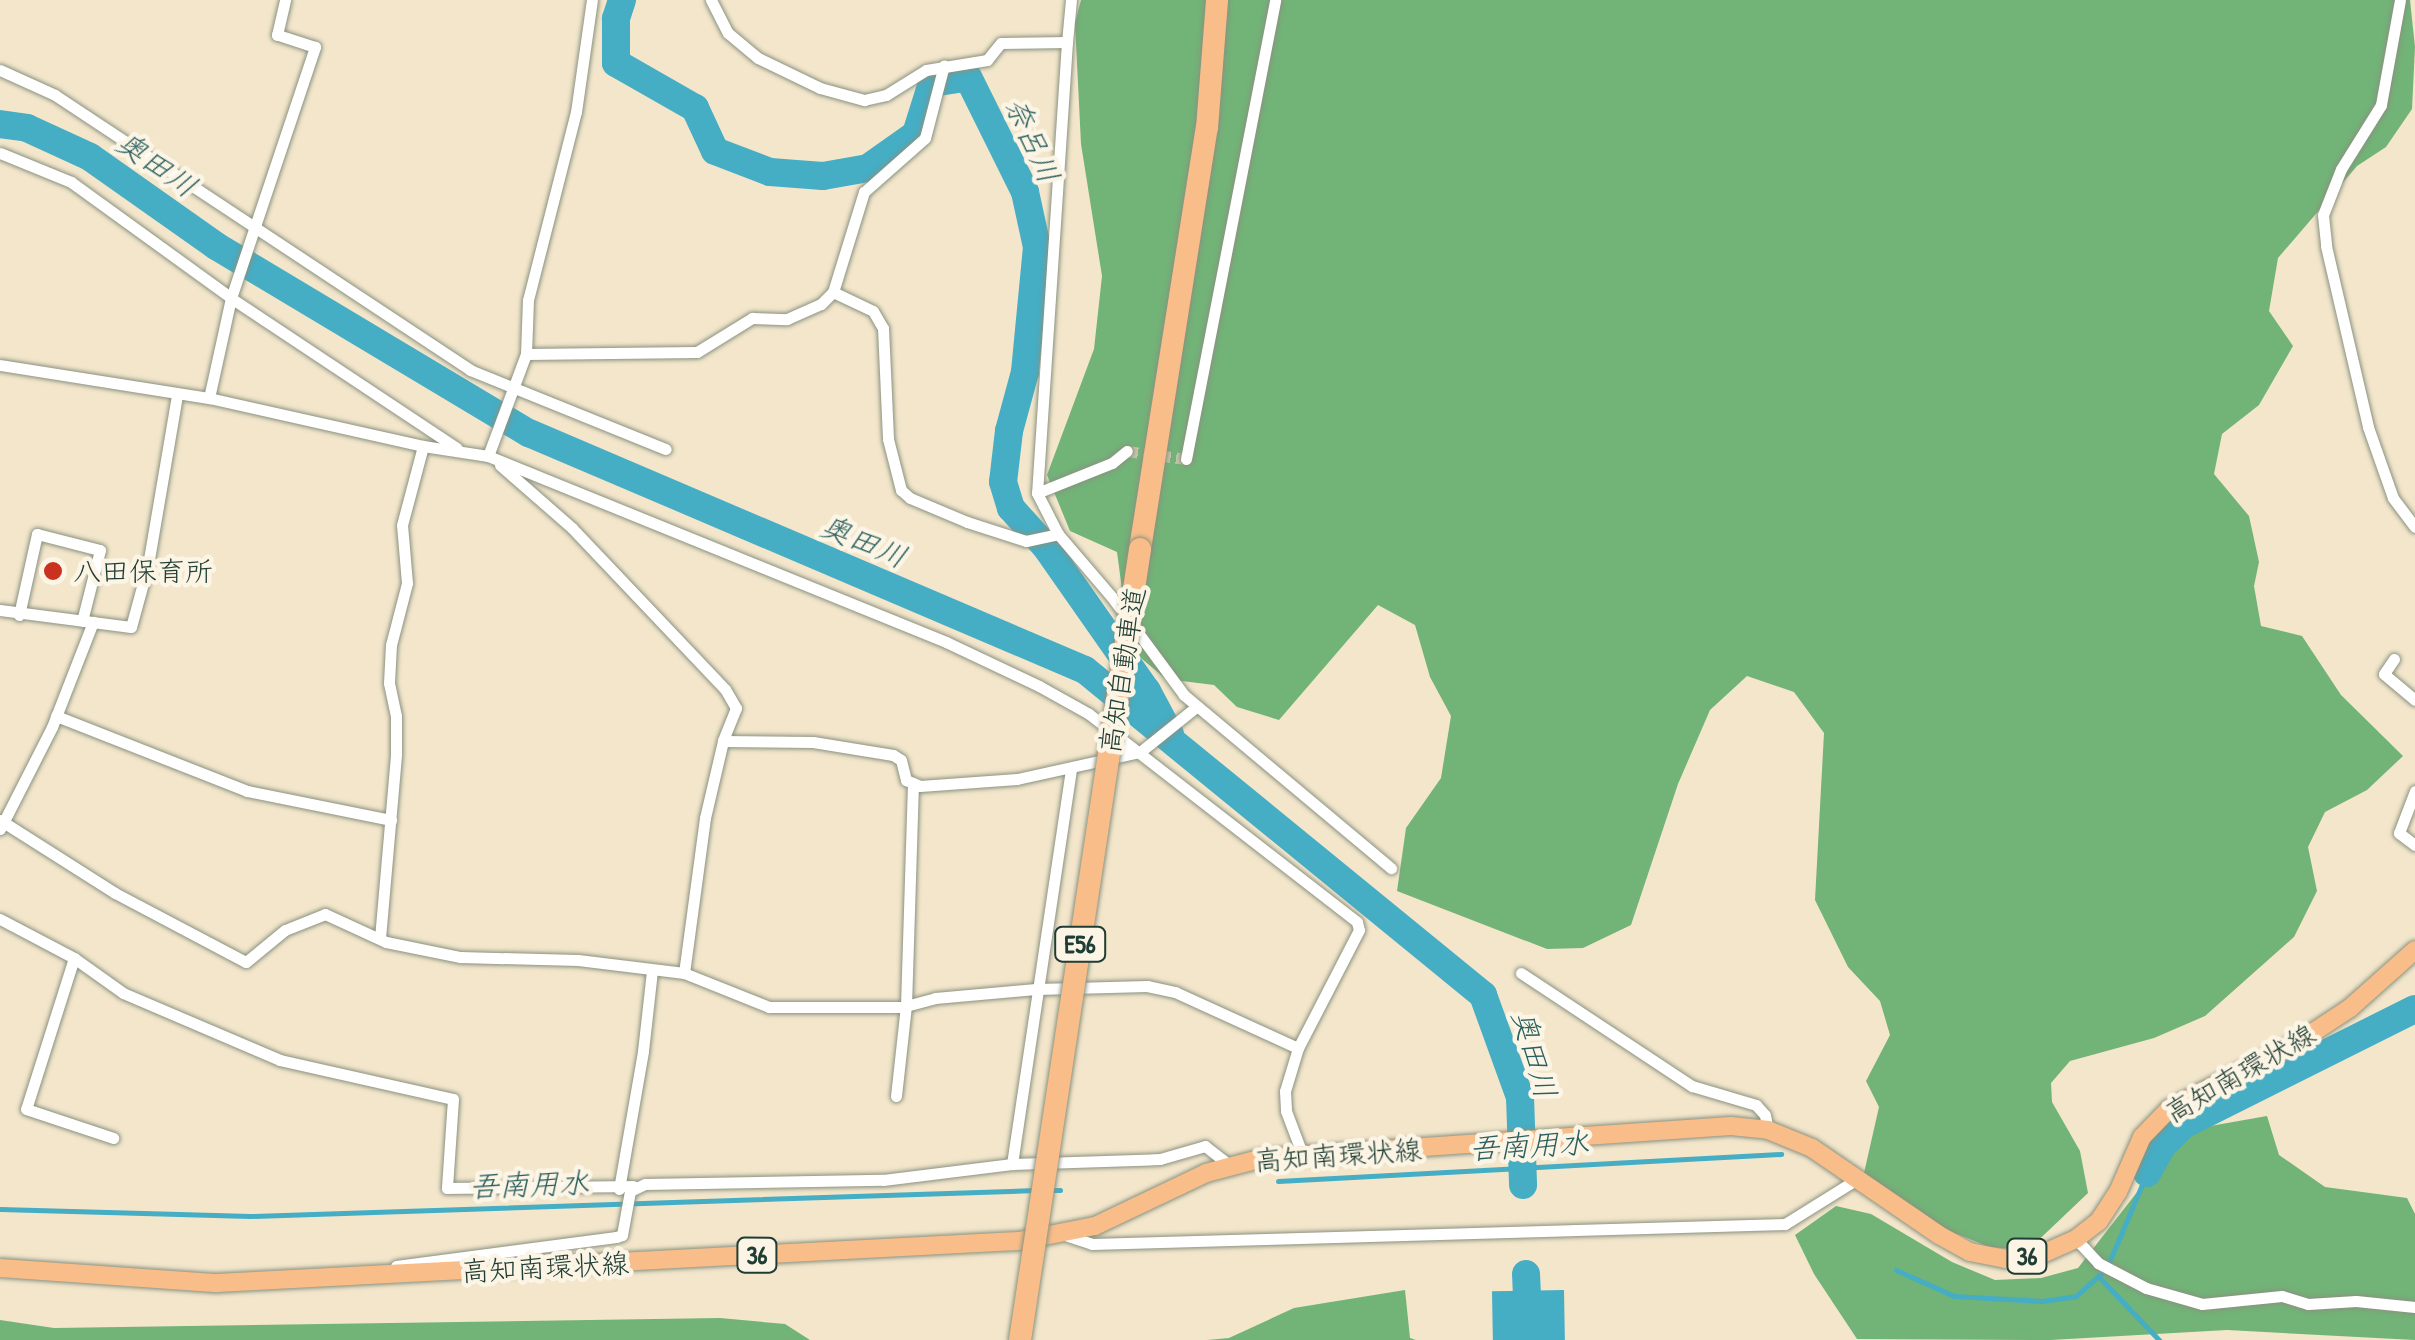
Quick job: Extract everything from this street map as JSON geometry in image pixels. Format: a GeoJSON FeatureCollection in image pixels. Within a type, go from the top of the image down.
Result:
{"type":"FeatureCollection","features":[{"type":"Feature","properties":{"kind":"highway","name":"高知自動車道"},"geometry":{"type":"LineString","coordinates":[[1020,1340],[1207,128],[1217,0]]}},
{"type":"Feature","properties":{"kind":"main road","name":"高知南環状線"},"geometry":{"type":"LineString","coordinates":[[0,1268],[217,1284],[1065,1235],[1128,1214],[1229,1165],[1303,1156],[1731,1126],[1768,1130],[1812,1148],[1970,1252],[2005,1260],[2040,1255],[2076,1239],[2098,1221],[2118,1192],[2142,1137],[2168,1109],[2300,1041],[2350,1008],[2415,950]]}},
{"type":"Feature","properties":{"kind":"street"},"geometry":{"type":"LineString","coordinates":[[209,398],[231,298],[315,47],[276,35],[285,0]]}},
{"type":"Feature","properties":{"kind":"street"},"geometry":{"type":"LineString","coordinates":[[488,456],[526,354],[528,300],[576,112],[592,0]]}},
{"type":"Feature","properties":{"kind":"street"},"geometry":{"type":"LineString","coordinates":[[711,0],[728,33],[758,58],[820,88],[864,100],[886,95],[944,65],[987,60],[1001,44],[1066,42]]}},
{"type":"Feature","properties":{"kind":"street"},"geometry":{"type":"LineString","coordinates":[[1071,0],[1036,493],[1058,534],[1196,707],[1392,868]]}},
{"type":"Feature","properties":{"kind":"street"},"geometry":{"type":"LineString","coordinates":[[1186,460],[1276,0]]}},
{"type":"Feature","properties":{"kind":"street"},"geometry":{"type":"LineString","coordinates":[[2400,0],[2381,106],[2342,169],[2323,215],[2326,246],[2368,427],[2393,498],[2415,527]]}},
{"type":"Feature","properties":{"kind":"street"},"geometry":{"type":"LineString","coordinates":[[526,354],[697,352],[752,318],[788,319],[821,304],[833,292],[864,192],[925,138],[944,65]]}},
{"type":"Feature","properties":{"kind":"street"},"geometry":{"type":"LineString","coordinates":[[0,70],[55,95],[252,232],[470,370],[666,450]]}},
{"type":"Feature","properties":{"kind":"street"},"geometry":{"type":"LineString","coordinates":[[0,153],[71,182],[231,298],[461,452]]}},
{"type":"Feature","properties":{"kind":"street"},"geometry":{"type":"LineString","coordinates":[[833,292],[874,312],[883,328],[888,439],[901,490],[910,498],[967,522],[1026,542],[1058,534]]}},
{"type":"Feature","properties":{"kind":"street"},"geometry":{"type":"LineString","coordinates":[[0,365],[209,398],[422,446],[488,456],[998,666],[1089,714],[1358,922],[1359,930],[1298,1048],[1285,1091],[1286,1111],[1303,1156]]}},
{"type":"Feature","properties":{"kind":"street"},"geometry":{"type":"LineString","coordinates":[[0,610],[19,616],[130,627],[148,565],[177,395]]}},
{"type":"Feature","properties":{"kind":"street"},"geometry":{"type":"LineString","coordinates":[[380,938],[396,754],[396,716],[389,682],[390,645],[407,583],[402,524],[422,446]]}},
{"type":"Feature","properties":{"kind":"street"},"geometry":{"type":"LineString","coordinates":[[1036,493],[1112,463],[1127,451]]}},
{"type":"Feature","properties":{"kind":"street"},"geometry":{"type":"LineString","coordinates":[[488,456],[572,528],[725,690],[736,708],[722,741],[704,818],[684,973]]}},
{"type":"Feature","properties":{"kind":"street"},"geometry":{"type":"LineString","coordinates":[[19,616],[37,534],[100,550],[88,622],[56,716],[1,824],[115,892],[246,962],[285,930],[325,914],[357,932],[460,957],[578,960],[684,973],[770,1006],[906,1006],[935,998],[1036,989],[1148,986],[1176,992],[1298,1048]]}},
{"type":"Feature","properties":{"kind":"street"},"geometry":{"type":"LineString","coordinates":[[1118,638],[1148,646]]}},
{"type":"Feature","properties":{"kind":"street"},"geometry":{"type":"LineString","coordinates":[[2394,659],[2384,674],[2415,700]]}},
{"type":"Feature","properties":{"kind":"street"},"geometry":{"type":"LineString","coordinates":[[722,741],[813,742],[893,756],[902,760],[906,780],[914,783],[1017,778],[1140,752],[1196,707]]}},
{"type":"Feature","properties":{"kind":"street"},"geometry":{"type":"LineString","coordinates":[[56,716],[247,791],[391,820]]}},
{"type":"Feature","properties":{"kind":"street"},"geometry":{"type":"LineString","coordinates":[[1012,1164],[1071,769]]}},
{"type":"Feature","properties":{"kind":"street"},"geometry":{"type":"LineString","coordinates":[[896,1096],[906,1006],[914,783]]}},
{"type":"Feature","properties":{"kind":"street"},"geometry":{"type":"LineString","coordinates":[[2415,791],[2399,833],[2415,845]]}},
{"type":"Feature","properties":{"kind":"street"},"geometry":{"type":"LineString","coordinates":[[0,918],[74,958],[123,993],[280,1060],[454,1099],[447,1188],[627,1188],[884,1180],[1012,1164],[1160,1158],[1205,1146],[1229,1165]]}},
{"type":"Feature","properties":{"kind":"street"},"geometry":{"type":"LineString","coordinates":[[74,958],[26,1110],[113,1138]]}},
{"type":"Feature","properties":{"kind":"street"},"geometry":{"type":"LineString","coordinates":[[284,1281],[622,1235],[652,971]]}},
{"type":"Feature","properties":{"kind":"street"},"geometry":{"type":"LineString","coordinates":[[1521,973],[1692,1086],[1756,1106],[1765,1116],[1768,1130]]}},
{"type":"Feature","properties":{"kind":"street"},"geometry":{"type":"LineString","coordinates":[[1065,1235],[1092,1244],[1785,1224],[1857,1179]]}},
{"type":"Feature","properties":{"kind":"street"},"geometry":{"type":"LineString","coordinates":[[2076,1239],[2085,1253],[2130,1280],[2202,1304],[2282,1296],[2308,1304],[2356,1302],[2415,1307]]}},
{"type":"Feature","properties":{"kind":"green space"},"geometry":{"type":"Polygon","coordinates":[[[1081,0],[2410,0],[2415,47],[2412,109],[2386,147],[2357,166],[2278,258],[2269,311],[2293,346],[2259,405],[2222,434],[2214,474],[2249,516],[2259,562],[2254,586],[2261,626],[2302,636],[2341,695],[2403,756],[2367,790],[2325,812],[2308,847],[2317,891],[2294,937],[2205,1016],[2154,1038],[2070,1061],[2051,1083],[2052,1102],[2080,1151],[2088,1193],[2028,1250],[1989,1247],[1935,1225],[1864,1173],[1879,1107],[1866,1081],[1890,1035],[1880,1001],[1848,967],[1815,900],[1824,733],[1794,692],[1747,676],[1710,710],[1678,784],[1631,925],[1583,948],[1547,949],[1397,891],[1406,828],[1441,778],[1451,716],[1430,677],[1415,625],[1378,605],[1279,720],[1237,707],[1214,685],[1166,679],[1130,649],[1117,552],[1070,531],[1047,475],[1094,349],[1102,276],[1081,144],[1075,23],[1081,0]]]}},
{"type":"Feature","properties":{"kind":"green space"},"geometry":{"type":"Polygon","coordinates":[[[2267,1116],[2279,1155],[2325,1187],[2407,1198],[2415,1214],[2415,1340],[2227,1330],[2050,1340],[1857,1339],[1814,1274],[1795,1235],[1836,1206],[1871,1214],[1952,1262],[1995,1280],[2041,1278],[2078,1268],[2166,1155],[2199,1128],[2267,1116]]]}},
{"type":"Feature","properties":{"kind":"green space"},"geometry":{"type":"Polygon","coordinates":[[[1405,1290],[1410,1338],[1416,1340],[1207,1340],[1229,1338],[1294,1308],[1405,1290]]]}},
{"type":"Feature","properties":{"kind":"green space"},"geometry":{"type":"Polygon","coordinates":[[[720,1318],[785,1324],[810,1340],[0,1340],[0,1320],[54,1328],[720,1318]]]}},
{"type":"Feature","properties":{"kind":"water"},"geometry":{"type":"Polygon","coordinates":[[[1564,1290],[1565,1340],[1493,1340],[1492,1291],[1564,1290]]]}},
{"type":"Feature","properties":{"kind":"waterway","name":"奈呂川"},"geometry":{"type":"LineString","coordinates":[[622,0],[616,19],[616,63],[695,108],[715,151],[770,172],[823,176],[868,168],[916,134],[932,83],[968,77],[1025,192],[1037,247],[1025,372],[1009,431],[1003,482],[1011,508],[1046,547],[1147,691],[1170,734]]}},
{"type":"Feature","properties":{"kind":"waterway","name":"奥田川"},"geometry":{"type":"LineString","coordinates":[[0,124],[27,128],[90,157],[216,246],[529,433],[1085,670],[1483,995],[1520,1097],[1523,1185]]}},
{"type":"Feature","properties":{"kind":"waterway"},"geometry":{"type":"LineString","coordinates":[[2147,1173],[2162,1146],[2183,1125],[2415,1009]]}},
{"type":"Feature","properties":{"kind":"waterway","name":"吾南用水"},"geometry":{"type":"LineString","coordinates":[[1278,1181],[1781,1154]]}},
{"type":"Feature","properties":{"kind":"waterway"},"geometry":{"type":"LineString","coordinates":[[2110,1260],[2147,1173]]}},
{"type":"Feature","properties":{"kind":"waterway","name":"吾南用水"},"geometry":{"type":"LineString","coordinates":[[0,1209],[250,1216],[1036,1190]]}},
{"type":"Feature","properties":{"kind":"waterway","name":"吾南用水"},"geometry":{"type":"LineString","coordinates":[[1047,1190],[1060,1190]]}},
{"type":"Feature","properties":{"kind":"waterway"},"geometry":{"type":"LineString","coordinates":[[1896,1270],[1954,1296],[2042,1301],[2076,1296],[2103,1272]]}},
{"type":"Feature","properties":{"kind":"waterway","name":"奥田川"},"geometry":{"type":"LineString","coordinates":[[1526,1274],[1529,1340]]}},
{"type":"Feature","properties":{"kind":"waterway"},"geometry":{"type":"LineString","coordinates":[[2100,1278],[2159,1340]]}},
{"type":"Feature","properties":{"kind":"tunnel"},"geometry":{"type":"LineString","coordinates":[[1127,451],[1186,459]]}},
{"type":"Feature","properties":{"kind":"place","name":"八田保育所"},"geometry":{"type":"Point","coordinates":[53,571]}}]}
